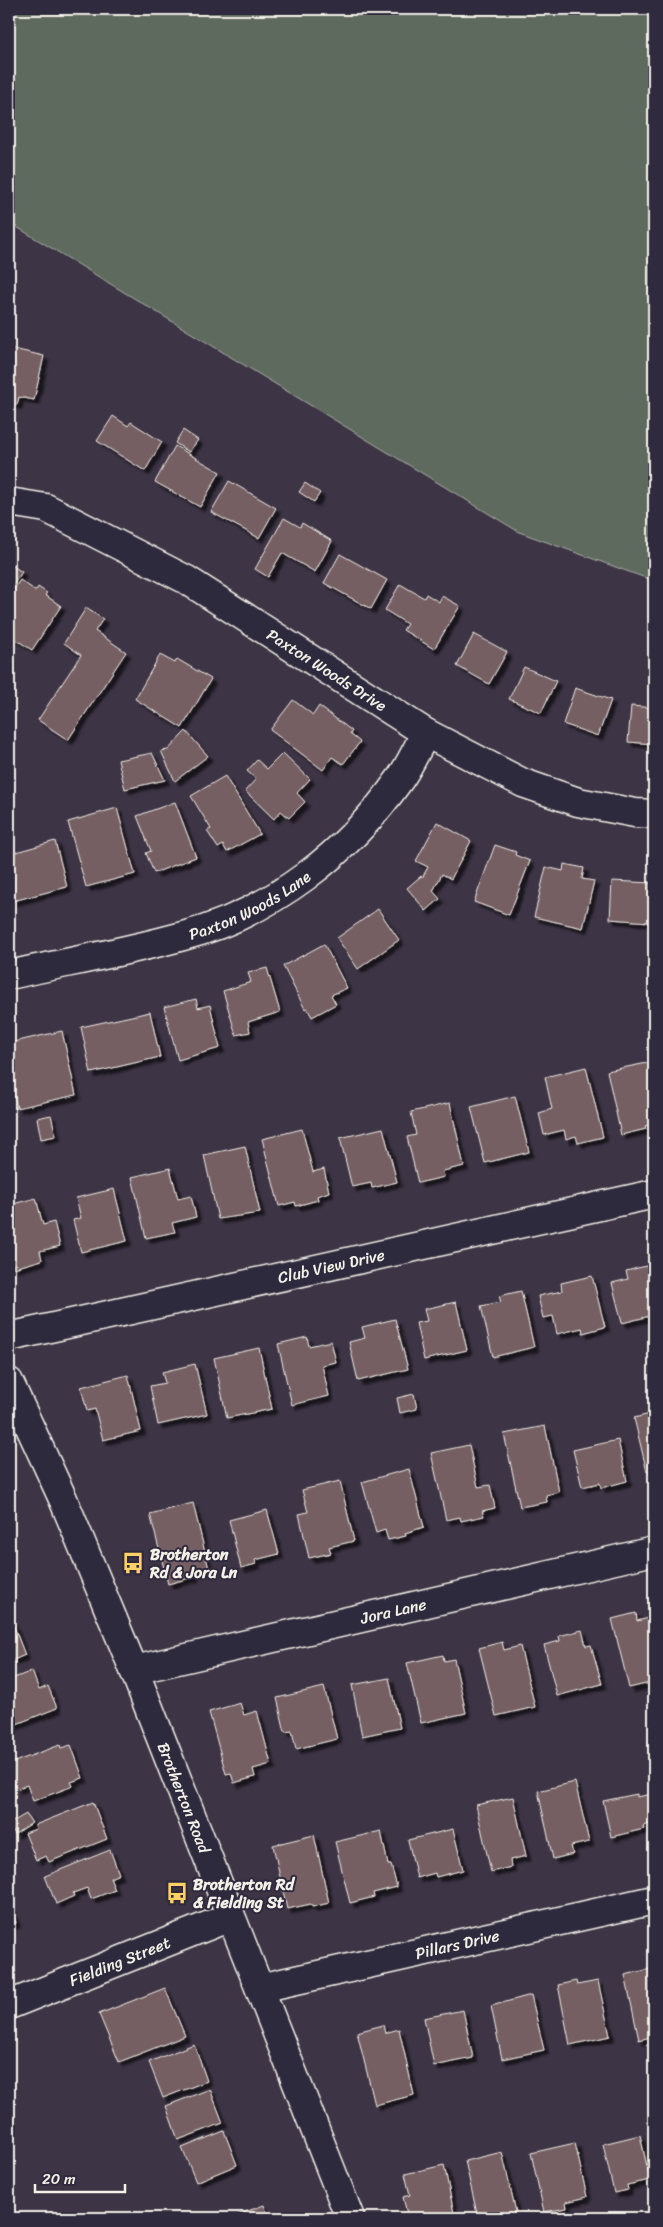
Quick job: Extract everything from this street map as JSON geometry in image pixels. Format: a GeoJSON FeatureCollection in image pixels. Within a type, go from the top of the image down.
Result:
{"type":"FeatureCollection","features":[{"type":"Feature","properties":{"kind":"street","name":"Paxton Woods Drive"},"geometry":{"type":"LineString","coordinates":[[9,502],[46,508],[188,580],[426,733],[523,783],[578,802],[634,813],[654,814]]}},
{"type":"Feature","properties":{"kind":"street","name":"Paxton Woods Lane"},"geometry":{"type":"LineString","coordinates":[[9,975],[184,936],[237,917],[286,890],[332,856],[372,816],[401,778],[426,733]]}},
{"type":"Feature","properties":{"kind":"street","name":"Club View Drive"},"geometry":{"type":"LineString","coordinates":[[9,1337],[654,1194]]}},
{"type":"Feature","properties":{"kind":"street","name":"Brotherton Road"},"geometry":{"type":"LineString","coordinates":[[9,1382],[63,1499],[134,1670],[350,2218]]}},
{"type":"Feature","properties":{"kind":"street","name":"Jora Lane"},"geometry":{"type":"LineString","coordinates":[[134,1670],[654,1551]]}},
{"type":"Feature","properties":{"kind":"street","name":"Pillars Drive"},"geometry":{"type":"LineString","coordinates":[[260,1988],[654,1900]]}},
{"type":"Feature","properties":{"kind":"street","name":"Fielding Street"},"geometry":{"type":"LineString","coordinates":[[9,2005],[230,1917]]}},
{"type":"Feature","properties":{"kind":"green space"},"geometry":{"type":"Polygon","coordinates":[[[9,9],[654,9],[654,581],[519,532],[15,226],[9,227],[9,9]]]}},
{"type":"Feature","properties":{"kind":"building"},"geometry":{"type":"Polygon","coordinates":[[[9,348],[44,356],[34,400],[19,397],[17,405],[9,403],[9,348]]]}},
{"type":"Feature","properties":{"kind":"building"},"geometry":{"type":"Polygon","coordinates":[[[113,416],[128,426],[131,422],[162,442],[145,471],[97,441],[113,416]]]}},
{"type":"Feature","properties":{"kind":"building"},"geometry":{"type":"Polygon","coordinates":[[[183,430],[198,440],[189,452],[175,443],[183,430]]]}},
{"type":"Feature","properties":{"kind":"building"},"geometry":{"type":"Polygon","coordinates":[[[175,446],[220,472],[200,507],[155,482],[175,446]]]}},
{"type":"Feature","properties":{"kind":"building"},"geometry":{"type":"Polygon","coordinates":[[[229,481],[276,508],[259,538],[211,512],[229,481]]]}},
{"type":"Feature","properties":{"kind":"building"},"geometry":{"type":"Polygon","coordinates":[[[305,483],[320,493],[314,502],[299,492],[305,483]]]}},
{"type":"Feature","properties":{"kind":"building"},"geometry":{"type":"Polygon","coordinates":[[[284,518],[300,527],[302,523],[332,541],[315,572],[282,553],[268,577],[255,569],[284,518]]]}},
{"type":"Feature","properties":{"kind":"building"},"geometry":{"type":"Polygon","coordinates":[[[340,554],[387,580],[371,609],[324,583],[340,554]]]}},
{"type":"Feature","properties":{"kind":"building"},"geometry":{"type":"Polygon","coordinates":[[[10,564],[22,572],[9,591],[9,567],[10,564]]]}},
{"type":"Feature","properties":{"kind":"building"},"geometry":{"type":"Polygon","coordinates":[[[20,580],[36,591],[38,587],[47,593],[45,595],[61,606],[32,650],[9,635],[9,594],[20,580]]]}},
{"type":"Feature","properties":{"kind":"building"},"geometry":{"type":"Polygon","coordinates":[[[400,584],[424,598],[426,594],[439,602],[442,596],[460,606],[434,649],[403,630],[407,624],[385,610],[400,584]]]}},
{"type":"Feature","properties":{"kind":"building"},"geometry":{"type":"Polygon","coordinates":[[[86,608],[103,619],[95,631],[126,652],[68,740],[38,720],[81,655],[64,643],[86,608]]]}},
{"type":"Feature","properties":{"kind":"building"},"geometry":{"type":"Polygon","coordinates":[[[474,634],[507,652],[489,684],[457,666],[474,634]]]}},
{"type":"Feature","properties":{"kind":"building"},"geometry":{"type":"Polygon","coordinates":[[[160,655],[175,663],[177,659],[211,679],[182,728],[135,699],[160,655]]]}},
{"type":"Feature","properties":{"kind":"building"},"geometry":{"type":"Polygon","coordinates":[[[524,667],[556,681],[541,713],[509,699],[524,667]]]}},
{"type":"Feature","properties":{"kind":"building"},"geometry":{"type":"Polygon","coordinates":[[[575,688],[611,700],[598,736],[563,724],[575,688]]]}},
{"type":"Feature","properties":{"kind":"building"},"geometry":{"type":"Polygon","coordinates":[[[293,700],[313,715],[319,706],[352,731],[350,734],[360,742],[343,764],[332,757],[323,770],[270,730],[293,700]]]}},
{"type":"Feature","properties":{"kind":"building"},"geometry":{"type":"Polygon","coordinates":[[[631,706],[654,708],[654,744],[628,742],[631,706]]]}},
{"type":"Feature","properties":{"kind":"building"},"geometry":{"type":"Polygon","coordinates":[[[186,731],[208,756],[175,781],[161,751],[168,750],[186,731]]]}},
{"type":"Feature","properties":{"kind":"building"},"geometry":{"type":"Polygon","coordinates":[[[152,753],[165,780],[125,789],[118,760],[152,753]]]}},
{"type":"Feature","properties":{"kind":"building"},"geometry":{"type":"Polygon","coordinates":[[[283,753],[310,779],[297,793],[305,802],[289,818],[281,811],[274,819],[245,791],[256,779],[247,771],[257,760],[267,769],[283,753]]]}},
{"type":"Feature","properties":{"kind":"building"},"geometry":{"type":"Polygon","coordinates":[[[225,776],[260,834],[227,852],[223,845],[218,848],[207,831],[211,829],[191,796],[225,776]]]}},
{"type":"Feature","properties":{"kind":"building"},"geometry":{"type":"Polygon","coordinates":[[[175,802],[196,857],[154,873],[146,853],[151,851],[137,816],[175,802]]]}},
{"type":"Feature","properties":{"kind":"building"},"geometry":{"type":"Polygon","coordinates":[[[117,808],[135,874],[86,887],[68,822],[117,808]]]}},
{"type":"Feature","properties":{"kind":"building"},"geometry":{"type":"Polygon","coordinates":[[[437,822],[471,841],[451,879],[442,874],[433,891],[440,899],[426,911],[407,888],[421,876],[422,878],[428,867],[416,861],[437,822]]]}},
{"type":"Feature","properties":{"kind":"building"},"geometry":{"type":"Polygon","coordinates":[[[55,841],[67,887],[9,902],[9,854],[55,841]]]}},
{"type":"Feature","properties":{"kind":"building"},"geometry":{"type":"Polygon","coordinates":[[[495,845],[516,852],[515,855],[530,861],[509,915],[474,902],[495,845]]]}},
{"type":"Feature","properties":{"kind":"building"},"geometry":{"type":"Polygon","coordinates":[[[564,864],[584,868],[582,879],[594,881],[583,928],[534,917],[546,867],[563,871],[564,864]]]}},
{"type":"Feature","properties":{"kind":"building"},"geometry":{"type":"Polygon","coordinates":[[[612,881],[651,883],[649,922],[610,919],[612,881]]]}},
{"type":"Feature","properties":{"kind":"building"},"geometry":{"type":"Polygon","coordinates":[[[378,909],[399,940],[358,969],[337,938],[378,909]]]}},
{"type":"Feature","properties":{"kind":"building"},"geometry":{"type":"Polygon","coordinates":[[[324,944],[347,988],[331,995],[336,1004],[312,1017],[307,1008],[305,1009],[283,966],[324,944]]]}},
{"type":"Feature","properties":{"kind":"building"},"geometry":{"type":"Polygon","coordinates":[[[267,968],[280,1012],[248,1022],[250,1032],[236,1035],[223,991],[251,982],[248,973],[267,968]]]}},
{"type":"Feature","properties":{"kind":"building"},"geometry":{"type":"Polygon","coordinates":[[[196,999],[198,1008],[210,1005],[220,1048],[178,1060],[164,1007],[196,999]]]}},
{"type":"Feature","properties":{"kind":"building"},"geometry":{"type":"Polygon","coordinates":[[[150,1012],[160,1057],[91,1073],[81,1027],[150,1012]]]}},
{"type":"Feature","properties":{"kind":"building"},"geometry":{"type":"Polygon","coordinates":[[[62,1031],[76,1095],[17,1108],[9,1072],[9,1043],[62,1031]]]}},
{"type":"Feature","properties":{"kind":"building"},"geometry":{"type":"Polygon","coordinates":[[[652,1062],[654,1073],[654,1124],[645,1126],[646,1129],[621,1135],[607,1071],[652,1062]]]}},
{"type":"Feature","properties":{"kind":"building"},"geometry":{"type":"Polygon","coordinates":[[[586,1067],[603,1137],[578,1143],[576,1136],[566,1139],[564,1130],[544,1135],[539,1113],[552,1109],[545,1077],[586,1067]]]}},
{"type":"Feature","properties":{"kind":"building"},"geometry":{"type":"Polygon","coordinates":[[[515,1096],[529,1152],[485,1163],[471,1107],[515,1096]]]}},
{"type":"Feature","properties":{"kind":"building"},"geometry":{"type":"Polygon","coordinates":[[[450,1103],[464,1166],[443,1171],[444,1177],[418,1183],[407,1137],[416,1135],[411,1112],[450,1103]]]}},
{"type":"Feature","properties":{"kind":"building"},"geometry":{"type":"Polygon","coordinates":[[[51,1115],[56,1136],[41,1139],[37,1118],[51,1115]]]}},
{"type":"Feature","properties":{"kind":"building"},"geometry":{"type":"Polygon","coordinates":[[[383,1128],[397,1182],[372,1188],[371,1183],[352,1187],[340,1138],[383,1128]]]}},
{"type":"Feature","properties":{"kind":"building"},"geometry":{"type":"Polygon","coordinates":[[[302,1129],[313,1172],[324,1169],[329,1192],[317,1196],[318,1200],[296,1206],[295,1202],[279,1206],[262,1139],[302,1129]]]}},
{"type":"Feature","properties":{"kind":"building"},"geometry":{"type":"Polygon","coordinates":[[[245,1146],[260,1213],[218,1219],[204,1155],[245,1146]]]}},
{"type":"Feature","properties":{"kind":"building"},"geometry":{"type":"Polygon","coordinates":[[[170,1168],[178,1199],[191,1196],[196,1217],[172,1223],[175,1232],[146,1238],[132,1177],[170,1168]]]}},
{"type":"Feature","properties":{"kind":"building"},"geometry":{"type":"Polygon","coordinates":[[[114,1189],[127,1241],[81,1252],[73,1220],[81,1218],[76,1198],[114,1189]]]}},
{"type":"Feature","properties":{"kind":"building"},"geometry":{"type":"Polygon","coordinates":[[[36,1198],[43,1225],[54,1222],[60,1246],[40,1251],[42,1260],[14,1268],[9,1247],[9,1205],[36,1198]]]}},
{"type":"Feature","properties":{"kind":"building"},"geometry":{"type":"Polygon","coordinates":[[[654,1264],[654,1315],[622,1323],[612,1283],[628,1279],[626,1271],[654,1264]]]}},
{"type":"Feature","properties":{"kind":"building"},"geometry":{"type":"Polygon","coordinates":[[[592,1276],[605,1327],[583,1333],[582,1328],[557,1334],[553,1316],[543,1318],[538,1296],[562,1291],[561,1283],[592,1276]]]}},
{"type":"Feature","properties":{"kind":"building"},"geometry":{"type":"Polygon","coordinates":[[[521,1291],[534,1347],[493,1357],[481,1306],[501,1302],[499,1296],[521,1291]]]}},
{"type":"Feature","properties":{"kind":"building"},"geometry":{"type":"Polygon","coordinates":[[[456,1302],[467,1350],[424,1360],[416,1323],[427,1321],[424,1309],[456,1302]]]}},
{"type":"Feature","properties":{"kind":"building"},"geometry":{"type":"Polygon","coordinates":[[[395,1319],[408,1369],[358,1381],[349,1342],[365,1338],[362,1327],[395,1319]]]}},
{"type":"Feature","properties":{"kind":"building"},"geometry":{"type":"Polygon","coordinates":[[[307,1337],[309,1346],[331,1341],[336,1362],[322,1365],[329,1396],[292,1405],[278,1344],[307,1337]]]}},
{"type":"Feature","properties":{"kind":"building"},"geometry":{"type":"Polygon","coordinates":[[[259,1348],[272,1409],[227,1418],[214,1358],[259,1348]]]}},
{"type":"Feature","properties":{"kind":"building"},"geometry":{"type":"Polygon","coordinates":[[[195,1364],[207,1414],[158,1425],[150,1386],[165,1383],[162,1372],[195,1364]]]}},
{"type":"Feature","properties":{"kind":"building"},"geometry":{"type":"Polygon","coordinates":[[[128,1375],[141,1431],[103,1440],[95,1409],[87,1411],[81,1387],[128,1375]]]}},
{"type":"Feature","properties":{"kind":"building"},"geometry":{"type":"Polygon","coordinates":[[[414,1394],[417,1409],[400,1413],[397,1398],[414,1394]]]}},
{"type":"Feature","properties":{"kind":"building"},"geometry":{"type":"Polygon","coordinates":[[[654,1413],[654,1470],[647,1472],[634,1418],[654,1413]]]}},
{"type":"Feature","properties":{"kind":"building"},"geometry":{"type":"Polygon","coordinates":[[[545,1426],[559,1492],[546,1495],[547,1502],[520,1507],[504,1434],[545,1426]]]}},
{"type":"Feature","properties":{"kind":"building"},"geometry":{"type":"Polygon","coordinates":[[[618,1440],[627,1481],[601,1488],[600,1483],[582,1487],[573,1450],[618,1440]]]}},
{"type":"Feature","properties":{"kind":"building"},"geometry":{"type":"Polygon","coordinates":[[[469,1445],[478,1487],[490,1485],[495,1508],[482,1511],[484,1516],[461,1521],[460,1517],[446,1520],[431,1453],[469,1445]]]}},
{"type":"Feature","properties":{"kind":"building"},"geometry":{"type":"Polygon","coordinates":[[[409,1469],[424,1527],[405,1533],[406,1536],[388,1540],[385,1530],[376,1533],[362,1482],[409,1469]]]}},
{"type":"Feature","properties":{"kind":"building"},"geometry":{"type":"Polygon","coordinates":[[[340,1481],[354,1541],[329,1547],[331,1553],[309,1558],[299,1514],[308,1512],[302,1490],[340,1481]]]}},
{"type":"Feature","properties":{"kind":"building"},"geometry":{"type":"Polygon","coordinates":[[[193,1503],[209,1569],[193,1573],[194,1577],[168,1584],[150,1514],[193,1503]]]}},
{"type":"Feature","properties":{"kind":"building"},"geometry":{"type":"Polygon","coordinates":[[[267,1510],[279,1554],[255,1560],[256,1564],[241,1568],[229,1520],[267,1510]]]}},
{"type":"Feature","properties":{"kind":"building"},"geometry":{"type":"Polygon","coordinates":[[[636,1613],[637,1621],[653,1617],[654,1682],[629,1688],[612,1619],[636,1613]]]}},
{"type":"Feature","properties":{"kind":"building"},"geometry":{"type":"Polygon","coordinates":[[[9,1614],[25,1655],[9,1662],[9,1614]]]}},
{"type":"Feature","properties":{"kind":"building"},"geometry":{"type":"Polygon","coordinates":[[[582,1630],[586,1646],[591,1645],[602,1684],[557,1696],[544,1645],[560,1641],[559,1636],[582,1630]]]}},
{"type":"Feature","properties":{"kind":"building"},"geometry":{"type":"Polygon","coordinates":[[[502,1642],[504,1650],[520,1646],[535,1707],[496,1716],[479,1648],[502,1642]]]}},
{"type":"Feature","properties":{"kind":"building"},"geometry":{"type":"Polygon","coordinates":[[[443,1655],[444,1661],[454,1659],[466,1713],[421,1723],[407,1663],[443,1655]]]}},
{"type":"Feature","properties":{"kind":"building"},"geometry":{"type":"Polygon","coordinates":[[[32,1671],[39,1690],[48,1686],[57,1708],[9,1727],[9,1680],[32,1671]]]}},
{"type":"Feature","properties":{"kind":"building"},"geometry":{"type":"Polygon","coordinates":[[[389,1678],[400,1728],[362,1736],[352,1685],[389,1678]]]}},
{"type":"Feature","properties":{"kind":"building"},"geometry":{"type":"Polygon","coordinates":[[[324,1687],[337,1739],[296,1749],[292,1731],[285,1732],[277,1698],[324,1687]]]}},
{"type":"Feature","properties":{"kind":"building"},"geometry":{"type":"Polygon","coordinates":[[[240,1703],[244,1715],[257,1711],[271,1764],[253,1769],[255,1777],[234,1783],[231,1773],[226,1774],[209,1712],[240,1703]]]}},
{"type":"Feature","properties":{"kind":"building"},"geometry":{"type":"Polygon","coordinates":[[[60,1745],[61,1748],[71,1745],[83,1778],[71,1782],[73,1786],[33,1801],[27,1785],[16,1789],[9,1770],[9,1764],[60,1745]]]}},
{"type":"Feature","properties":{"kind":"building"},"geometry":{"type":"Polygon","coordinates":[[[575,1782],[589,1842],[571,1846],[573,1854],[553,1859],[538,1791],[575,1782]]]}},
{"type":"Feature","properties":{"kind":"building"},"geometry":{"type":"Polygon","coordinates":[[[637,1794],[637,1797],[652,1794],[654,1823],[643,1826],[644,1829],[611,1837],[603,1801],[637,1794]]]}},
{"type":"Feature","properties":{"kind":"building"},"geometry":{"type":"Polygon","coordinates":[[[513,1797],[526,1856],[510,1860],[511,1867],[491,1872],[476,1805],[513,1797]]]}},
{"type":"Feature","properties":{"kind":"building"},"geometry":{"type":"Polygon","coordinates":[[[93,1802],[107,1839],[49,1862],[46,1856],[36,1860],[25,1833],[36,1829],[35,1825],[93,1802]]]}},
{"type":"Feature","properties":{"kind":"building"},"geometry":{"type":"Polygon","coordinates":[[[26,1814],[32,1823],[15,1834],[9,1824],[26,1814]]]}},
{"type":"Feature","properties":{"kind":"building"},"geometry":{"type":"Polygon","coordinates":[[[453,1829],[463,1870],[436,1877],[435,1873],[417,1878],[408,1840],[453,1829]]]}},
{"type":"Feature","properties":{"kind":"building"},"geometry":{"type":"Polygon","coordinates":[[[381,1831],[388,1865],[391,1865],[397,1887],[373,1893],[374,1897],[350,1903],[335,1842],[381,1831]]]}},
{"type":"Feature","properties":{"kind":"building"},"geometry":{"type":"Polygon","coordinates":[[[314,1835],[329,1903],[312,1907],[311,1904],[287,1909],[273,1845],[314,1835]]]}},
{"type":"Feature","properties":{"kind":"building"},"geometry":{"type":"Polygon","coordinates":[[[110,1850],[119,1874],[110,1878],[115,1890],[91,1899],[87,1888],[73,1893],[74,1896],[56,1904],[45,1876],[110,1850]]]}},
{"type":"Feature","properties":{"kind":"building"},"geometry":{"type":"Polygon","coordinates":[[[9,1904],[16,1923],[9,1926],[9,1904]]]}},
{"type":"Feature","properties":{"kind":"building"},"geometry":{"type":"Polygon","coordinates":[[[654,1968],[654,2036],[639,2040],[625,1975],[654,1968]]]}},
{"type":"Feature","properties":{"kind":"building"},"geometry":{"type":"Polygon","coordinates":[[[576,1981],[577,1985],[598,1981],[610,2036],[570,2045],[558,1985],[576,1981]]]}},
{"type":"Feature","properties":{"kind":"building"},"geometry":{"type":"Polygon","coordinates":[[[165,1988],[185,2036],[119,2062],[99,2014],[165,1988]]]}},
{"type":"Feature","properties":{"kind":"building"},"geometry":{"type":"Polygon","coordinates":[[[531,1995],[544,2050],[502,2059],[491,2006],[531,1995]]]}},
{"type":"Feature","properties":{"kind":"building"},"geometry":{"type":"Polygon","coordinates":[[[463,2010],[473,2058],[434,2066],[424,2018],[463,2010]]]}},
{"type":"Feature","properties":{"kind":"building"},"geometry":{"type":"Polygon","coordinates":[[[383,2025],[385,2033],[399,2029],[414,2095],[375,2105],[357,2032],[383,2025]]]}},
{"type":"Feature","properties":{"kind":"building"},"geometry":{"type":"Polygon","coordinates":[[[194,2044],[207,2081],[163,2098],[149,2062],[194,2044]]]}},
{"type":"Feature","properties":{"kind":"building"},"geometry":{"type":"Polygon","coordinates":[[[210,2089],[223,2123],[178,2140],[166,2106],[210,2089]]]}},
{"type":"Feature","properties":{"kind":"building"},"geometry":{"type":"Polygon","coordinates":[[[224,2131],[237,2165],[196,2182],[182,2148],[224,2131]]]}},
{"type":"Feature","properties":{"kind":"building"},"geometry":{"type":"Polygon","coordinates":[[[640,2135],[650,2180],[627,2185],[628,2190],[614,2193],[603,2144],[640,2135]]]}},
{"type":"Feature","properties":{"kind":"building"},"geometry":{"type":"Polygon","coordinates":[[[575,2143],[587,2197],[566,2202],[567,2208],[544,2212],[531,2153],[575,2143]]]}},
{"type":"Feature","properties":{"kind":"building"},"geometry":{"type":"Polygon","coordinates":[[[502,2152],[516,2212],[498,2216],[499,2218],[478,2218],[465,2161],[502,2152]]]}},
{"type":"Feature","properties":{"kind":"building"},"geometry":{"type":"Polygon","coordinates":[[[444,2165],[455,2218],[408,2218],[403,2197],[410,2195],[405,2174],[444,2165]]]}},
{"type":"Feature","properties":{"kind":"building"},"geometry":{"type":"Polygon","coordinates":[[[264,2205],[269,2218],[229,2218],[264,2205]]]}},
{"type":"Feature","properties":{"kind":"place","name":"Brotherton Rd & Jora Ln"},"geometry":{"type":"Point","coordinates":[133,1563]}},
{"type":"Feature","properties":{"kind":"place","name":"Brotherton Rd & Fielding St"},"geometry":{"type":"Point","coordinates":[177,1893]}}]}
